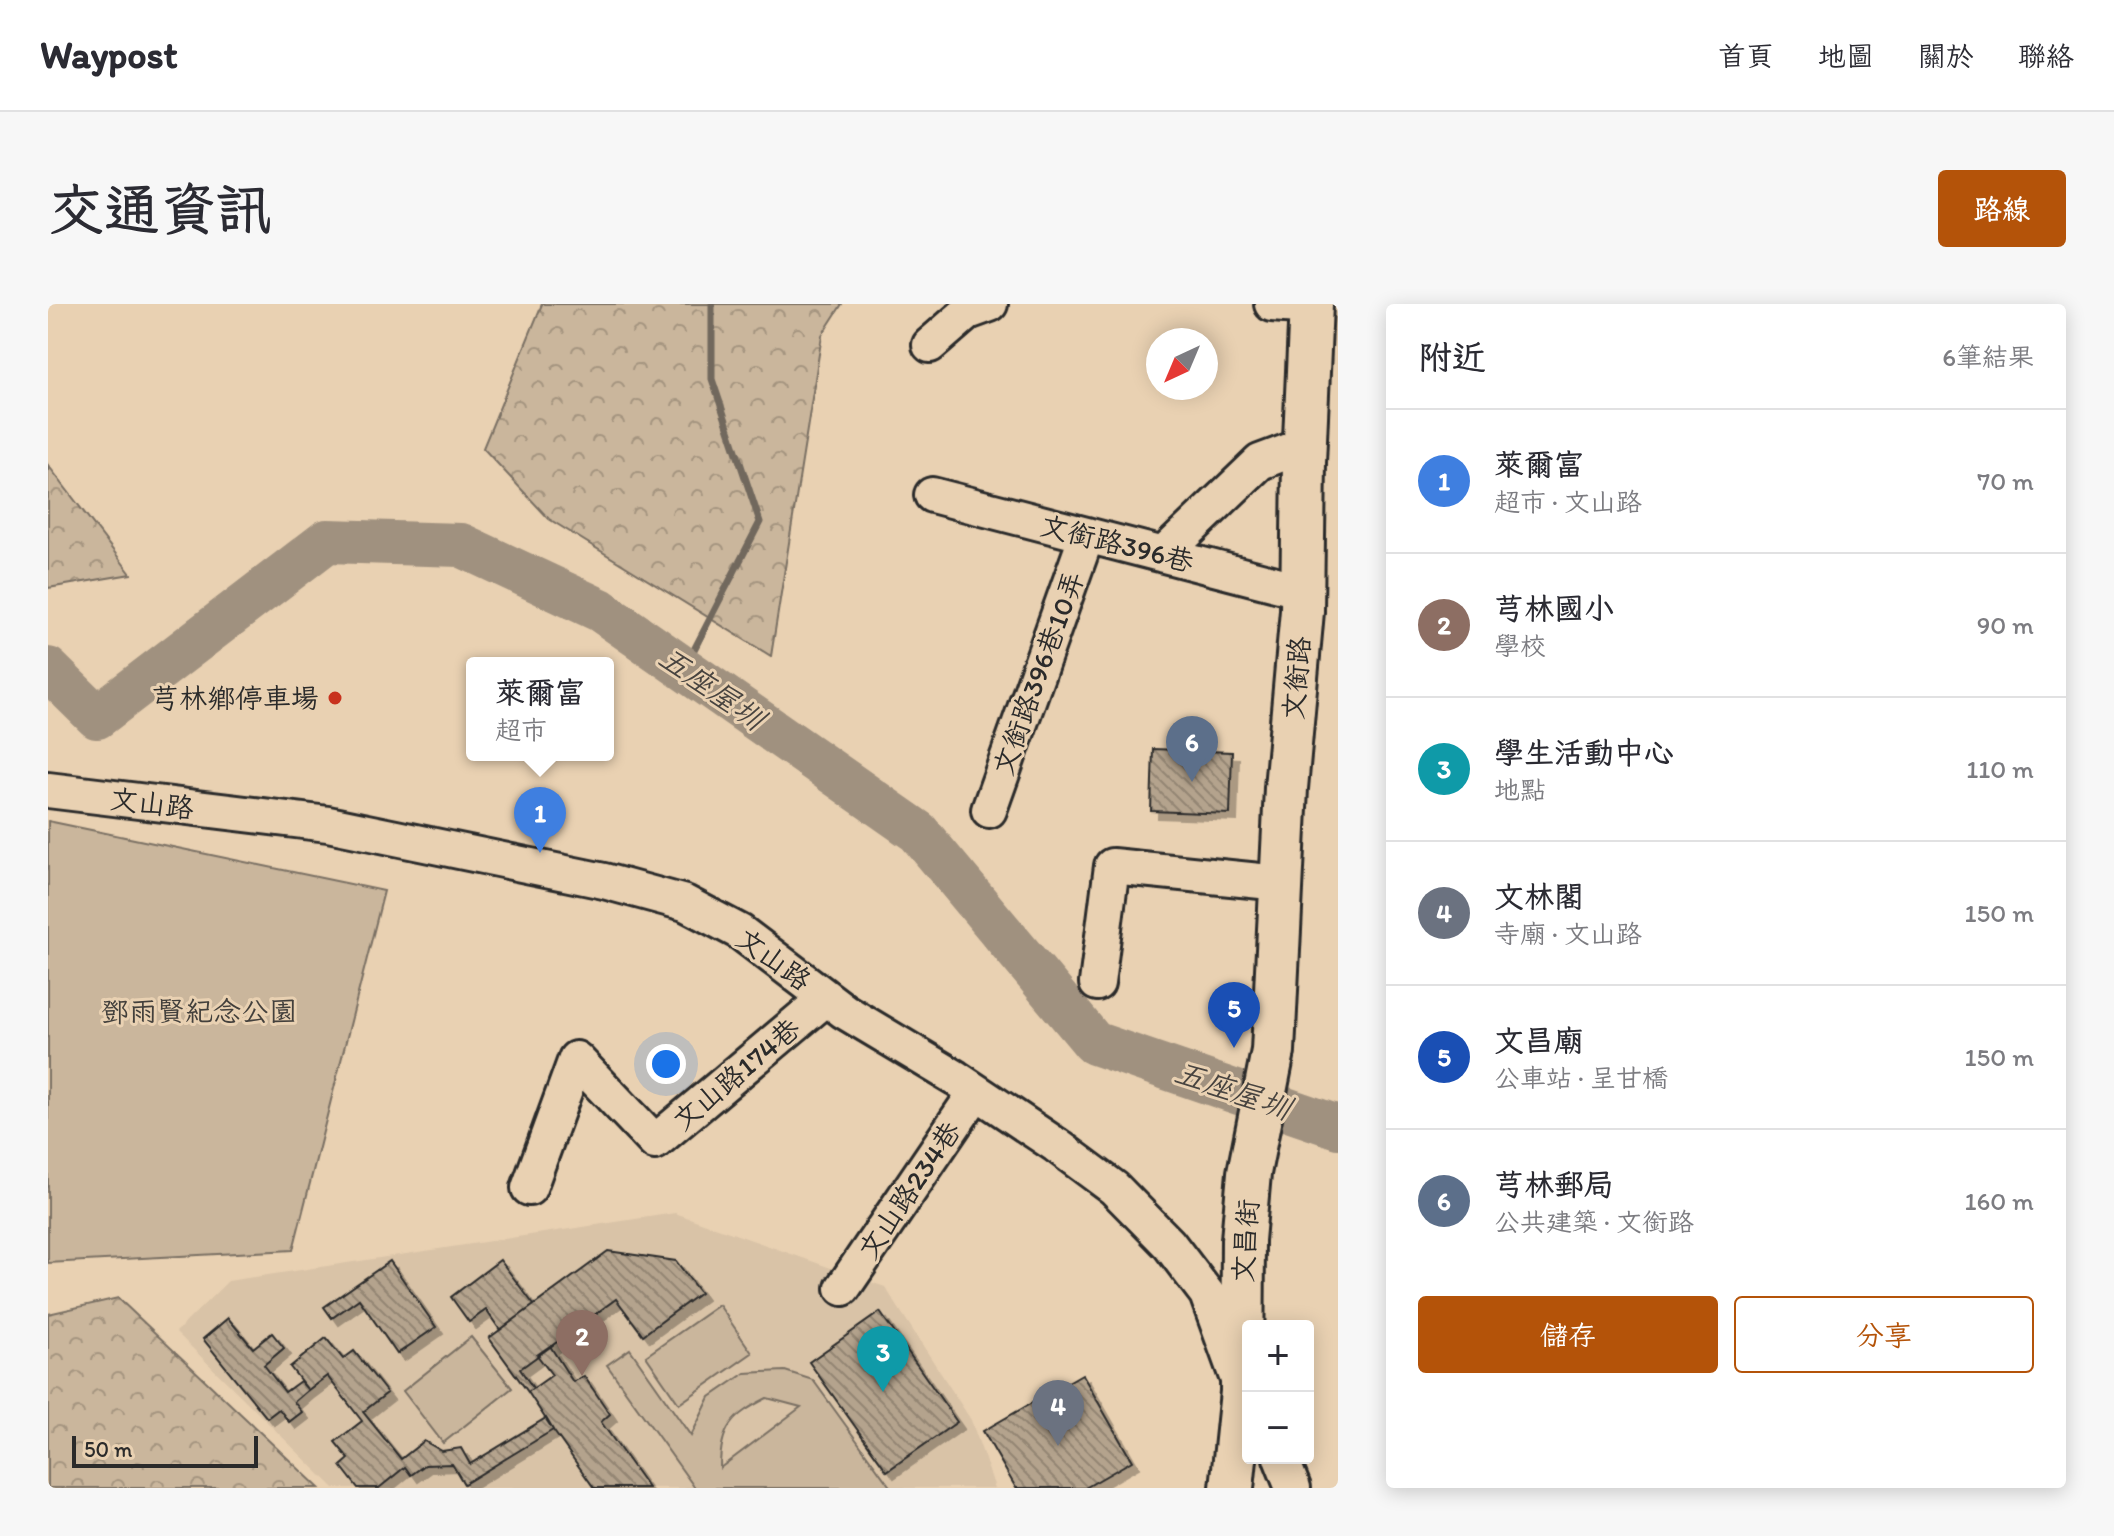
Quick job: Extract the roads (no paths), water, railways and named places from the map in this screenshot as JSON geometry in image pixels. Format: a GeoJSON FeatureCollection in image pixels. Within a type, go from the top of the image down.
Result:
{"type":"FeatureCollection","features":[{"type":"Feature","properties":{"kind":"main road","name":"文銜路"},"geometry":{"type":"LineString","coordinates":[[1273,1051],[1281,883],[1303,591],[1305,445],[1298,305]]}},
{"type":"Feature","properties":{"kind":"main road","name":"文昌街"},"geometry":{"type":"LineString","coordinates":[[1245,1392],[1243,1240],[1249,1173],[1273,1051]]}},
{"type":"Feature","properties":{"kind":"main road","name":"文山路"},"geometry":{"type":"LineString","coordinates":[[1232,1488],[1242,1418]]}},
{"type":"Feature","properties":{"kind":"street"},"geometry":{"type":"LineString","coordinates":[[930,345],[968,312],[990,304]]}},
{"type":"Feature","properties":{"kind":"street"},"geometry":{"type":"LineString","coordinates":[[1163,555],[1260,462],[1305,445]]}},
{"type":"Feature","properties":{"kind":"street","name":"文銜路396巷"},"geometry":{"type":"LineString","coordinates":[[932,495],[1303,591]]}},
{"type":"Feature","properties":{"kind":"street","name":"文銜路396巷10弄"},"geometry":{"type":"LineString","coordinates":[[989,810],[1087,535]]}},
{"type":"Feature","properties":{"kind":"street","name":"文山路"},"geometry":{"type":"LineString","coordinates":[[48,790],[328,824],[604,881],[685,903],[740,932],[826,998],[976,1092],[1114,1188],[1169,1244],[1207,1294],[1243,1392]]}},
{"type":"Feature","properties":{"kind":"street"},"geometry":{"type":"LineString","coordinates":[[1097,983],[1112,866],[1281,883]]}},
{"type":"Feature","properties":{"kind":"street","name":"文山路174巷"},"geometry":{"type":"LineString","coordinates":[[529,1188],[576,1059],[655,1142],[826,998]]}},
{"type":"Feature","properties":{"kind":"street","name":"文山路234巷"},"geometry":{"type":"LineString","coordinates":[[843,1288],[976,1092]]}},
{"type":"Feature","properties":{"kind":"street"},"geometry":{"type":"LineString","coordinates":[[1204,1354],[1242,1394]]}},
{"type":"Feature","properties":{"kind":"street"},"geometry":{"type":"LineString","coordinates":[[1283,1464],[1293,1488]]}},
{"type":"Feature","properties":{"kind":"waterway"},"geometry":{"type":"LineString","coordinates":[[684,669],[760,522],[712,379],[712,304]]}},
{"type":"Feature","properties":{"kind":"waterway","name":"五座屋圳"},"geometry":{"type":"LineString","coordinates":[[48,669],[97,717],[327,541],[461,545],[600,610],[918,832],[1094,1043],[1338,1127]]}},
{"type":"Feature","properties":{"kind":"place","name":"芎林鄉停車場"},"geometry":{"type":"Point","coordinates":[335,698]}},
{"type":"Feature","properties":{"kind":"place","name":"芎林郵局"},"geometry":{"type":"Point","coordinates":[1192,782]}},
{"type":"Feature","properties":{"kind":"place","name":"萊爾富"},"geometry":{"type":"Point","coordinates":[540,853]}},
{"type":"Feature","properties":{"kind":"place","name":"文昌廟"},"geometry":{"type":"Point","coordinates":[1234,1048]}},
{"type":"Feature","properties":{"kind":"place","name":"芎林國小"},"geometry":{"type":"Point","coordinates":[582,1376]}},
{"type":"Feature","properties":{"kind":"place","name":"學生活動中心"},"geometry":{"type":"Point","coordinates":[883,1392]}},
{"type":"Feature","properties":{"kind":"place","name":"文林閣"},"geometry":{"type":"Point","coordinates":[1058,1446]}},
{"type":"Feature","properties":{"kind":"park label","name":"鄧雨賢紀念公園"},"geometry":{"type":"Point","coordinates":[199,1011]}}]}
